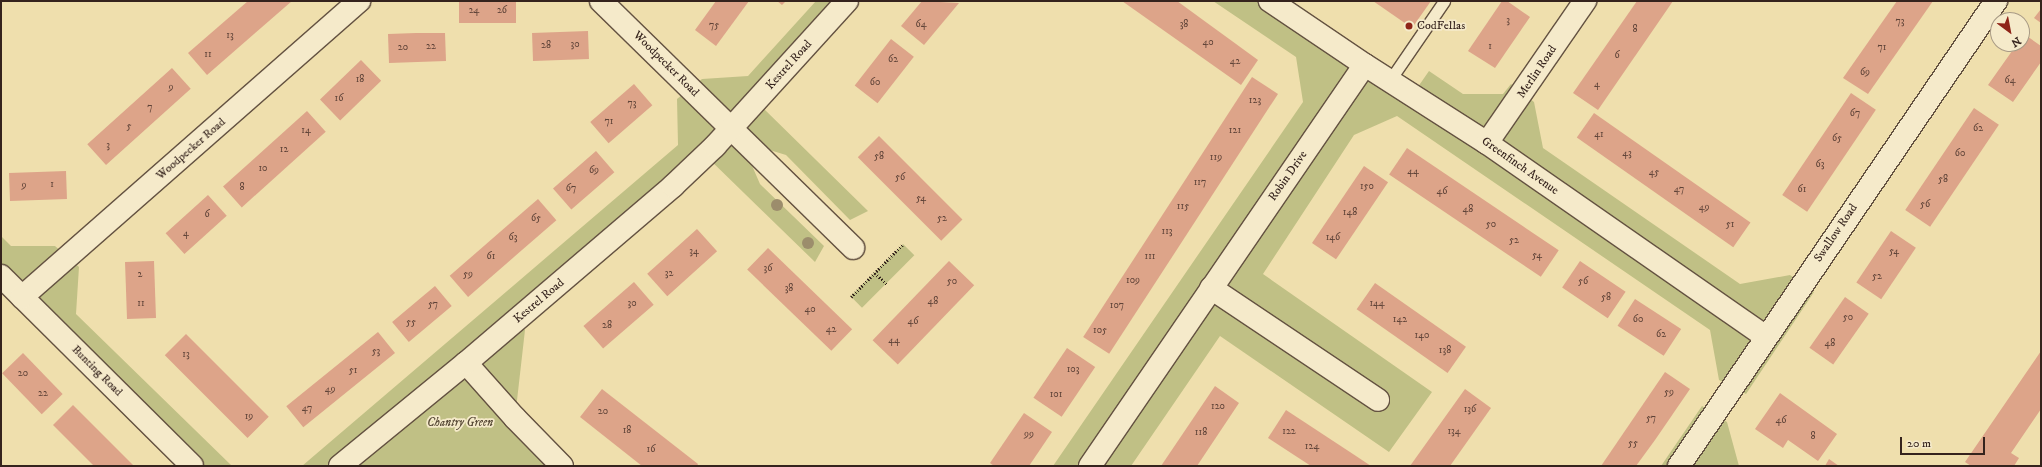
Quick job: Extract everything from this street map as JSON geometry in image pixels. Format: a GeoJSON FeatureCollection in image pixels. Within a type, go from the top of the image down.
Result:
{"type":"FeatureCollection","features":[{"type":"Feature","properties":{"kind":"street","name":"Woodpecker Road"},"geometry":{"type":"LineString","coordinates":[[22,297],[359,1]]}},
{"type":"Feature","properties":{"kind":"street","name":"Woodpecker Road"},"geometry":{"type":"LineString","coordinates":[[600,1],[731,128]]}},
{"type":"Feature","properties":{"kind":"street","name":"Kestrel Road"},"geometry":{"type":"LineString","coordinates":[[340,466],[466,363],[647,210],[731,128],[847,1]]}},
{"type":"Feature","properties":{"kind":"street","name":"Greenfinch Avenue"},"geometry":{"type":"LineString","coordinates":[[1270,1],[1365,65],[1487,143],[1765,336]]}},
{"type":"Feature","properties":{"kind":"street","name":"Merlin Road"},"geometry":{"type":"LineString","coordinates":[[1487,143],[1585,1]]}},
{"type":"Feature","properties":{"kind":"street","name":"Swallow Road"},"geometry":{"type":"LineString","coordinates":[[1680,466],[1765,336],[1996,1]]}},
{"type":"Feature","properties":{"kind":"street","name":"Robin Drive"},"geometry":{"type":"LineString","coordinates":[[1090,466],[1365,65]]}},
{"type":"Feature","properties":{"kind":"street"},"geometry":{"type":"LineString","coordinates":[[731,128],[853,248]]}},
{"type":"Feature","properties":{"kind":"street","name":"Bunting Road"},"geometry":{"type":"LineString","coordinates":[[1,276],[192,466]]}},
{"type":"Feature","properties":{"kind":"street"},"geometry":{"type":"LineString","coordinates":[[1211,288],[1378,400]]}},
{"type":"Feature","properties":{"kind":"street"},"geometry":{"type":"LineString","coordinates":[[466,363],[514,418],[562,466]]}},
{"type":"Feature","properties":{"kind":"lane"},"geometry":{"type":"LineString","coordinates":[[1390,80],[1444,1]]}},
{"type":"Feature","properties":{"kind":"path"},"geometry":{"type":"LineString","coordinates":[[851,297],[903,244]]}},
{"type":"Feature","properties":{"kind":"path"},"geometry":{"type":"LineString","coordinates":[[875,273],[887,284]]}},
{"type":"Feature","properties":{"kind":"green space","name":"Chantry Green"},"geometry":{"type":"Polygon","coordinates":[[[816,1],[847,1],[756,101],[868,211],[850,220],[786,155],[763,148],[750,161],[760,184],[824,246],[815,262],[705,155],[517,319],[525,330],[515,418],[562,466],[302,466],[678,145],[677,99],[702,79],[748,76],[816,1]]]}},
{"type":"Feature","properties":{"kind":"green space"},"geometry":{"type":"Polygon","coordinates":[[[1213,1],[1270,1],[1413,94],[1429,71],[1463,94],[1503,94],[1511,84],[1534,102],[1543,148],[1740,284],[1790,275],[1814,292],[1746,394],[1719,380],[1710,330],[1397,116],[1354,135],[1263,274],[1432,392],[1389,452],[1220,336],[1131,466],[1053,466],[1303,102],[1296,57],[1213,1]]]}},
{"type":"Feature","properties":{"kind":"green space"},"geometry":{"type":"Polygon","coordinates":[[[1,236],[11,246],[55,246],[79,267],[76,314],[232,466],[192,466],[1,276],[1,236]]]}},
{"type":"Feature","properties":{"kind":"green space"},"geometry":{"type":"Polygon","coordinates":[[[903,244],[914,255],[862,308],[851,296],[903,244]]]}},
{"type":"Feature","properties":{"kind":"green space"},"geometry":{"type":"Polygon","coordinates":[[[1702,406],[1727,422],[1739,466],[1661,466],[1702,406]]]}},
{"type":"Feature","properties":{"kind":"building"},"geometry":{"type":"Polygon","coordinates":[[[248,1],[292,1],[207,75],[188,53],[248,1]]]}},
{"type":"Feature","properties":{"kind":"building"},"geometry":{"type":"Polygon","coordinates":[[[459,1],[516,1],[516,23],[459,23],[459,1]]]}},
{"type":"Feature","properties":{"kind":"building"},"geometry":{"type":"Polygon","coordinates":[[[716,1],[749,1],[716,46],[695,30],[716,1]]]}},
{"type":"Feature","properties":{"kind":"building"},"geometry":{"type":"Polygon","coordinates":[[[777,1],[786,1],[782,5],[777,1]]]}},
{"type":"Feature","properties":{"kind":"building"},"geometry":{"type":"Polygon","coordinates":[[[922,1],[959,3],[924,45],[901,26],[922,1]]]}},
{"type":"Feature","properties":{"kind":"building"},"geometry":{"type":"Polygon","coordinates":[[[1122,1],[1177,1],[1258,60],[1241,85],[1122,1]]]}},
{"type":"Feature","properties":{"kind":"building"},"geometry":{"type":"Polygon","coordinates":[[[1373,1],[1431,1],[1412,28],[1373,1]]]}},
{"type":"Feature","properties":{"kind":"building"},"geometry":{"type":"Polygon","coordinates":[[[1502,1],[1507,1],[1530,17],[1495,68],[1468,51],[1502,1]]]}},
{"type":"Feature","properties":{"kind":"building"},"geometry":{"type":"Polygon","coordinates":[[[1637,1],[1673,1],[1598,110],[1573,93],[1637,1]]]}},
{"type":"Feature","properties":{"kind":"building"},"geometry":{"type":"Polygon","coordinates":[[[1897,1],[1933,1],[1868,94],[1843,78],[1897,1]]]}},
{"type":"Feature","properties":{"kind":"building"},"geometry":{"type":"Polygon","coordinates":[[[2041,9],[2041,23],[2034,18],[2041,9]]]}},
{"type":"Feature","properties":{"kind":"building"},"geometry":{"type":"Polygon","coordinates":[[[588,31],[589,59],[533,61],[532,33],[588,31]]]}},
{"type":"Feature","properties":{"kind":"building"},"geometry":{"type":"Polygon","coordinates":[[[445,33],[446,61],[389,63],[388,34],[445,33]]]}},
{"type":"Feature","properties":{"kind":"building"},"geometry":{"type":"Polygon","coordinates":[[[2030,38],[2041,46],[2041,62],[2013,102],[1988,85],[2011,52],[2030,52],[2030,38]]]}},
{"type":"Feature","properties":{"kind":"building"},"geometry":{"type":"Polygon","coordinates":[[[891,39],[914,57],[878,103],[855,85],[891,39]]]}},
{"type":"Feature","properties":{"kind":"building"},"geometry":{"type":"Polygon","coordinates":[[[361,60],[381,81],[340,120],[320,100],[361,60]]]}},
{"type":"Feature","properties":{"kind":"building"},"geometry":{"type":"Polygon","coordinates":[[[172,68],[191,89],[106,165],[87,144],[172,68]]]}},
{"type":"Feature","properties":{"kind":"building"},"geometry":{"type":"Polygon","coordinates":[[[1252,77],[1278,94],[1109,354],[1083,337],[1252,77]]]}},
{"type":"Feature","properties":{"kind":"building"},"geometry":{"type":"Polygon","coordinates":[[[634,84],[652,105],[609,143],[590,122],[634,84]]]}},
{"type":"Feature","properties":{"kind":"building"},"geometry":{"type":"Polygon","coordinates":[[[1851,93],[1876,110],[1807,212],[1782,195],[1851,93]]]}},
{"type":"Feature","properties":{"kind":"building"},"geometry":{"type":"Polygon","coordinates":[[[1974,108],[1999,125],[1930,227],[1905,210],[1974,108]]]}},
{"type":"Feature","properties":{"kind":"building"},"geometry":{"type":"Polygon","coordinates":[[[307,111],[326,132],[242,207],[223,187],[307,111]]]}},
{"type":"Feature","properties":{"kind":"building"},"geometry":{"type":"Polygon","coordinates":[[[1594,113],[1750,223],[1733,247],[1577,138],[1594,113]]]}},
{"type":"Feature","properties":{"kind":"building"},"geometry":{"type":"Polygon","coordinates":[[[879,136],[962,219],[941,241],[858,157],[879,136]]]}},
{"type":"Feature","properties":{"kind":"building"},"geometry":{"type":"Polygon","coordinates":[[[1407,148],[1559,250],[1541,277],[1389,175],[1407,148]]]}},
{"type":"Feature","properties":{"kind":"building"},"geometry":{"type":"Polygon","coordinates":[[[596,151],[614,172],[571,210],[553,188],[596,151]]]}},
{"type":"Feature","properties":{"kind":"building"},"geometry":{"type":"Polygon","coordinates":[[[1364,166],[1388,182],[1336,259],[1312,243],[1364,166]]]}},
{"type":"Feature","properties":{"kind":"building"},"geometry":{"type":"Polygon","coordinates":[[[66,171],[67,199],[10,201],[9,173],[66,171]]]}},
{"type":"Feature","properties":{"kind":"building"},"geometry":{"type":"Polygon","coordinates":[[[208,195],[227,216],[184,254],[166,233],[208,195]]]}},
{"type":"Feature","properties":{"kind":"building"},"geometry":{"type":"Polygon","coordinates":[[[538,199],[556,220],[468,297],[450,276],[538,199]]]}},
{"type":"Feature","properties":{"kind":"building"},"geometry":{"type":"Polygon","coordinates":[[[697,229],[717,251],[667,296],[647,274],[697,229]]]}},
{"type":"Feature","properties":{"kind":"building"},"geometry":{"type":"Polygon","coordinates":[[[1891,231],[1916,248],[1881,299],[1856,282],[1891,231]]]}},
{"type":"Feature","properties":{"kind":"building"},"geometry":{"type":"Polygon","coordinates":[[[768,248],[852,329],[831,351],[747,270],[768,248]]]}},
{"type":"Feature","properties":{"kind":"building"},"geometry":{"type":"Polygon","coordinates":[[[154,261],[156,318],[127,319],[125,262],[154,261]]]}},
{"type":"Feature","properties":{"kind":"building"},"geometry":{"type":"Polygon","coordinates":[[[949,261],[974,285],[898,364],[873,340],[949,261]]]}},
{"type":"Feature","properties":{"kind":"building"},"geometry":{"type":"Polygon","coordinates":[[[1580,261],[1626,292],[1608,318],[1562,288],[1580,261]]]}},
{"type":"Feature","properties":{"kind":"building"},"geometry":{"type":"Polygon","coordinates":[[[634,282],[654,305],[603,349],[583,326],[634,282]]]}},
{"type":"Feature","properties":{"kind":"building"},"geometry":{"type":"Polygon","coordinates":[[[1375,283],[1466,347],[1448,373],[1357,309],[1375,283]]]}},
{"type":"Feature","properties":{"kind":"building"},"geometry":{"type":"Polygon","coordinates":[[[435,286],[452,306],[409,342],[392,322],[435,286]]]}},
{"type":"Feature","properties":{"kind":"building"},"geometry":{"type":"Polygon","coordinates":[[[1845,297],[1869,314],[1833,364],[1809,348],[1845,297]]]}},
{"type":"Feature","properties":{"kind":"building"},"geometry":{"type":"Polygon","coordinates":[[[1635,299],[1681,329],[1664,356],[1618,326],[1635,299]]]}},
{"type":"Feature","properties":{"kind":"building"},"geometry":{"type":"Polygon","coordinates":[[[378,332],[395,353],[303,427],[286,406],[378,332]]]}},
{"type":"Feature","properties":{"kind":"building"},"geometry":{"type":"Polygon","coordinates":[[[186,334],[269,417],[248,438],[165,355],[186,334]]]}},
{"type":"Feature","properties":{"kind":"building"},"geometry":{"type":"Polygon","coordinates":[[[1067,348],[1095,367],[1062,417],[1033,398],[1067,348]]]}},
{"type":"Feature","properties":{"kind":"building"},"geometry":{"type":"Polygon","coordinates":[[[2041,351],[2041,409],[2011,453],[2019,458],[2014,466],[1971,466],[1965,462],[2041,351]]]}},
{"type":"Feature","properties":{"kind":"building"},"geometry":{"type":"Polygon","coordinates":[[[23,353],[63,394],[42,414],[2,373],[23,353]]]}},
{"type":"Feature","properties":{"kind":"building"},"geometry":{"type":"Polygon","coordinates":[[[1665,372],[1690,389],[1636,466],[1601,466],[1665,372]]]}},
{"type":"Feature","properties":{"kind":"building"},"geometry":{"type":"Polygon","coordinates":[[[1215,386],[1239,403],[1197,466],[1161,466],[1215,386]]]}},
{"type":"Feature","properties":{"kind":"building"},"geometry":{"type":"Polygon","coordinates":[[[602,389],[698,464],[697,466],[642,466],[580,417],[602,389]]]}},
{"type":"Feature","properties":{"kind":"building"},"geometry":{"type":"Polygon","coordinates":[[[1465,389],[1491,408],[1450,466],[1410,466],[1465,389]]]}},
{"type":"Feature","properties":{"kind":"building"},"geometry":{"type":"Polygon","coordinates":[[[1780,393],[1837,434],[1818,461],[1788,440],[1783,448],[1755,429],[1780,393]]]}},
{"type":"Feature","properties":{"kind":"building"},"geometry":{"type":"Polygon","coordinates":[[[73,405],[134,466],[94,466],[53,425],[73,405]]]}},
{"type":"Feature","properties":{"kind":"building"},"geometry":{"type":"Polygon","coordinates":[[[1286,410],[1371,466],[1311,466],[1268,438],[1286,410]]]}},
{"type":"Feature","properties":{"kind":"building"},"geometry":{"type":"Polygon","coordinates":[[[1024,413],[1052,432],[1029,466],[994,466],[990,463],[1024,413]]]}},
{"type":"Feature","properties":{"kind":"building"},"geometry":{"type":"Polygon","coordinates":[[[1829,459],[1839,466],[1825,466],[1829,459]]]}},
{"type":"Feature","properties":{"kind":"place","name":"CodFellas"},"geometry":{"type":"Point","coordinates":[1409,26]}}]}
